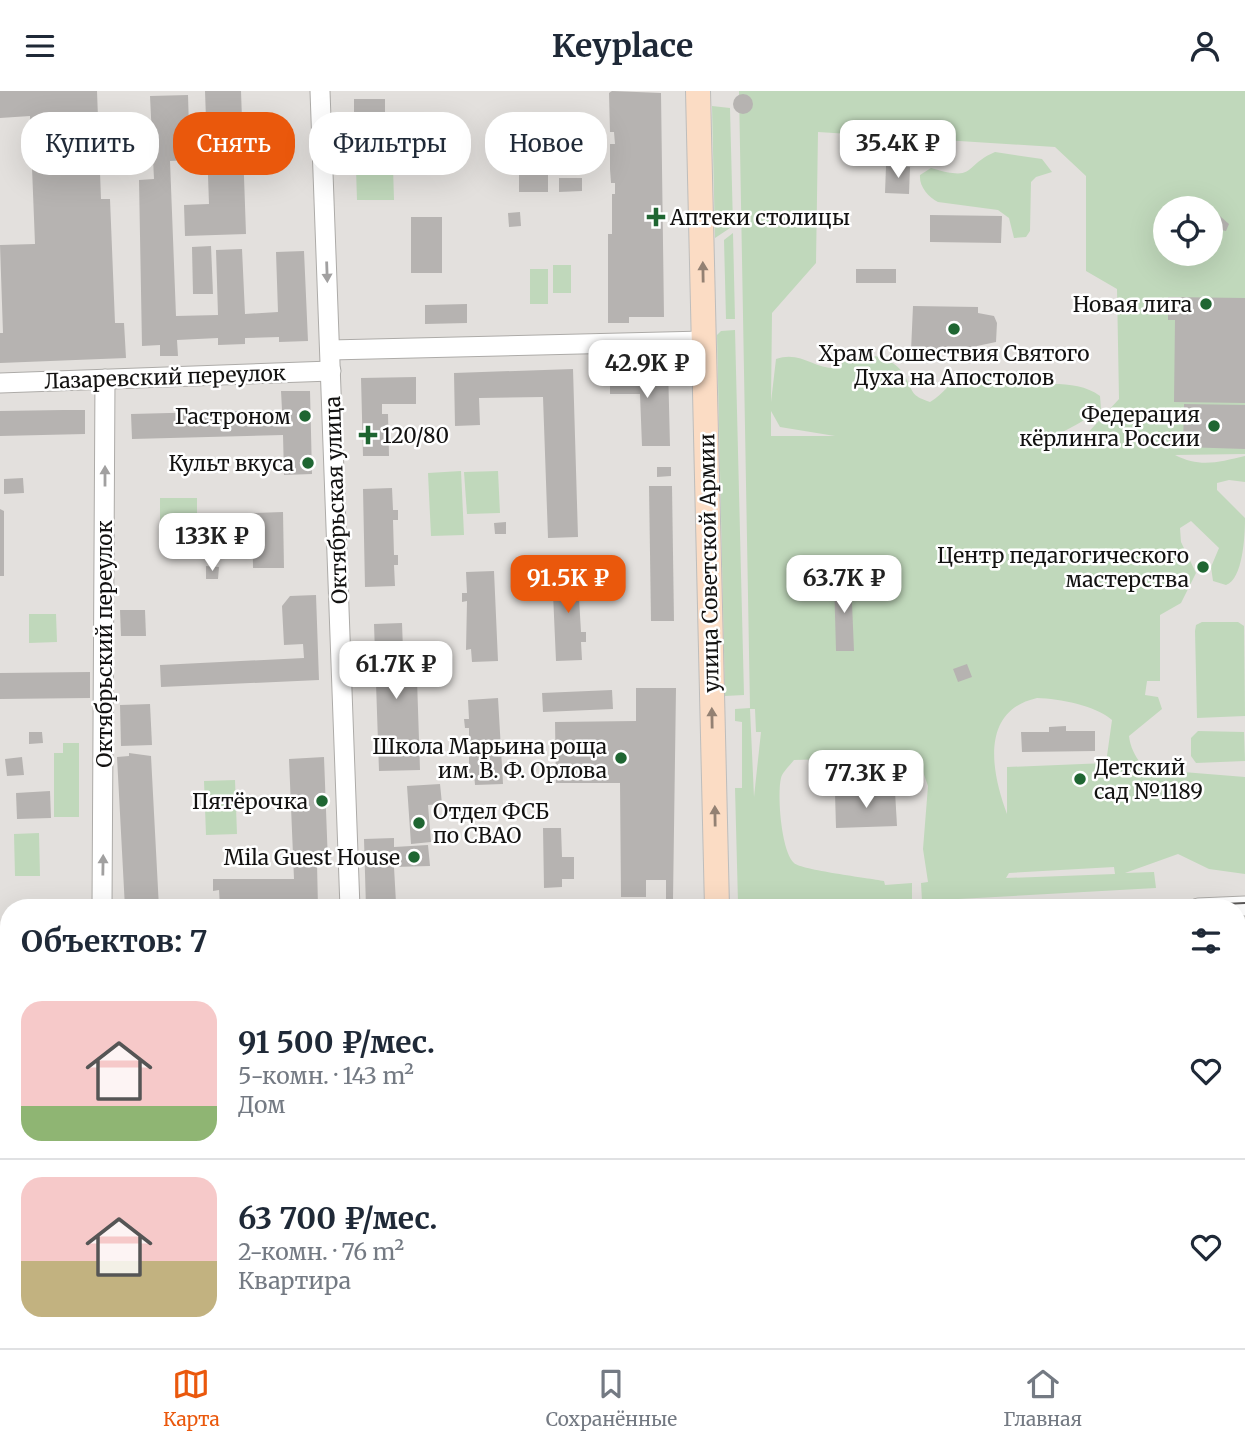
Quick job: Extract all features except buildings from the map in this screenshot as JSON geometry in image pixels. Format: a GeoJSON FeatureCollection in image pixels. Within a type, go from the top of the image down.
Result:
{"type":"FeatureCollection","features":[{"type":"Feature","properties":{"kind":"main road","name":"улица Советской Армии"},"geometry":{"type":"LineString","coordinates":[[698,91],[717,899]]}},
{"type":"Feature","properties":{"kind":"street","name":"Октябрьская улица"},"geometry":{"type":"LineString","coordinates":[[320,91],[350,899]]}},
{"type":"Feature","properties":{"kind":"street"},"geometry":{"type":"LineString","coordinates":[[330,350],[704,341]]}},
{"type":"Feature","properties":{"kind":"street","name":"Лазаревский переулок"},"geometry":{"type":"LineString","coordinates":[[0,383],[331,371]]}},
{"type":"Feature","properties":{"kind":"street","name":"Октябрьский переулок"},"geometry":{"type":"LineString","coordinates":[[102,899],[105,379]]}},
{"type":"Feature","properties":{"kind":"green space"},"geometry":{"type":"Polygon","coordinates":[[[739,91],[1245,91],[1245,454],[1175,455],[1201,463],[1245,456],[1245,482],[1229,480],[1217,483],[1217,490],[1245,518],[1242,556],[1232,581],[1226,585],[1213,581],[1211,567],[1219,548],[1191,521],[1180,528],[1181,542],[1196,573],[1181,603],[1160,615],[1160,681],[1147,681],[1145,695],[1158,697],[1162,709],[1129,736],[1140,763],[1155,774],[1173,776],[1183,772],[1245,777],[1245,874],[1209,869],[1178,854],[1125,873],[1154,872],[1156,888],[922,899],[921,883],[928,882],[923,849],[928,786],[920,763],[907,757],[794,760],[782,776],[780,796],[783,835],[794,863],[822,871],[884,881],[885,885],[912,883],[912,899],[738,899],[735,788],[742,788],[742,722],[735,721],[735,709],[750,708],[739,91]],[[818,132],[816,263],[772,313],[771,402],[776,359],[793,357],[823,367],[840,368],[845,356],[861,355],[878,357],[894,364],[916,395],[930,402],[955,380],[970,374],[1005,385],[1054,384],[1090,390],[1100,396],[1101,409],[1088,418],[1065,431],[1022,436],[1084,437],[1119,399],[1117,289],[1086,271],[1086,176],[1055,147],[818,132]],[[771,411],[771,436],[835,436],[780,427],[771,411]],[[1037,698],[1019,705],[1006,716],[998,729],[994,762],[1007,814],[1007,767],[1106,763],[1112,720],[1087,707],[1066,701],[1037,698]],[[750,709],[754,797],[761,732],[756,732],[755,709],[750,709]],[[1114,867],[1009,873],[1006,878],[1115,874],[1114,867]]]}},
{"type":"Feature","properties":{"kind":"green space"},"geometry":{"type":"Polygon","coordinates":[[[712,106],[730,108],[733,226],[715,238],[712,106]]]}},
{"type":"Feature","properties":{"kind":"green space"},"geometry":{"type":"Polygon","coordinates":[[[995,152],[1042,159],[1052,172],[1036,177],[1031,182],[1030,231],[1026,237],[1014,238],[1009,218],[998,210],[938,202],[928,194],[921,183],[920,175],[931,168],[963,173],[995,152]]]}},
{"type":"Feature","properties":{"kind":"green space"},"geometry":{"type":"Polygon","coordinates":[[[356,175],[393,175],[394,200],[357,200],[356,175]]]}},
{"type":"Feature","properties":{"kind":"green space"},"geometry":{"type":"Polygon","coordinates":[[[733,233],[735,319],[726,319],[724,240],[733,233]]]}},
{"type":"Feature","properties":{"kind":"green space"},"geometry":{"type":"Polygon","coordinates":[[[553,265],[571,265],[571,293],[553,293],[553,265]]]}},
{"type":"Feature","properties":{"kind":"green space"},"geometry":{"type":"Polygon","coordinates":[[[530,269],[548,269],[548,304],[530,304],[530,269]]]}},
{"type":"Feature","properties":{"kind":"green space"},"geometry":{"type":"Polygon","coordinates":[[[735,330],[744,695],[725,696],[717,335],[721,331],[735,330]]]}},
{"type":"Feature","properties":{"kind":"green space"},"geometry":{"type":"Polygon","coordinates":[[[461,471],[464,535],[431,536],[428,473],[461,471]]]}},
{"type":"Feature","properties":{"kind":"green space"},"geometry":{"type":"Polygon","coordinates":[[[498,471],[500,513],[467,514],[464,472],[498,471]]]}},
{"type":"Feature","properties":{"kind":"green space"},"geometry":{"type":"Polygon","coordinates":[[[160,498],[197,498],[197,542],[160,542],[160,498]]]}},
{"type":"Feature","properties":{"kind":"green space"},"geometry":{"type":"Polygon","coordinates":[[[29,614],[56,614],[57,642],[29,643],[29,614]]]}},
{"type":"Feature","properties":{"kind":"green space"},"geometry":{"type":"Polygon","coordinates":[[[1202,622],[1238,622],[1244,626],[1245,716],[1197,718],[1195,631],[1196,625],[1202,622]]]}},
{"type":"Feature","properties":{"kind":"green space"},"geometry":{"type":"Polygon","coordinates":[[[1198,731],[1244,732],[1245,761],[1196,763],[1191,756],[1191,738],[1198,731]]]}},
{"type":"Feature","properties":{"kind":"green space"},"geometry":{"type":"Polygon","coordinates":[[[63,743],[79,743],[79,817],[54,817],[54,753],[63,753],[63,743]]]}},
{"type":"Feature","properties":{"kind":"green space"},"geometry":{"type":"Polygon","coordinates":[[[235,780],[237,834],[206,835],[204,781],[235,780]]]}},
{"type":"Feature","properties":{"kind":"green space"},"geometry":{"type":"Polygon","coordinates":[[[39,833],[40,876],[15,876],[14,834],[39,833]]]}},
{"type":"Feature","properties":{"kind":"place","name":"Аптеки столицы"},"geometry":{"type":"Point","coordinates":[656,217]}},
{"type":"Feature","properties":{"kind":"place","name":"Новая лига"},"geometry":{"type":"Point","coordinates":[1206,304]}},
{"type":"Feature","properties":{"kind":"place","name":"Храм Сошествия Святого Духа на Апостолов"},"geometry":{"type":"Point","coordinates":[954,329]}},
{"type":"Feature","properties":{"kind":"place","name":"Гастроном"},"geometry":{"type":"Point","coordinates":[305,416]}},
{"type":"Feature","properties":{"kind":"place","name":"Федерация кёрлинга России"},"geometry":{"type":"Point","coordinates":[1214,426]}},
{"type":"Feature","properties":{"kind":"place","name":"120/80"},"geometry":{"type":"Point","coordinates":[368,435]}},
{"type":"Feature","properties":{"kind":"place","name":"Культ вкуса"},"geometry":{"type":"Point","coordinates":[308,463]}},
{"type":"Feature","properties":{"kind":"place","name":"Центр педагогического мастерства"},"geometry":{"type":"Point","coordinates":[1203,567]}},
{"type":"Feature","properties":{"kind":"place","name":"Школа Марьина роща им. В. Ф. Орлова"},"geometry":{"type":"Point","coordinates":[621,758]}},
{"type":"Feature","properties":{"kind":"place","name":"Детский сад №1189"},"geometry":{"type":"Point","coordinates":[1080,779]}},
{"type":"Feature","properties":{"kind":"place","name":"Пятёрочка"},"geometry":{"type":"Point","coordinates":[322,801]}},
{"type":"Feature","properties":{"kind":"place","name":"Отдел ФСБ по СВАО"},"geometry":{"type":"Point","coordinates":[419,823]}},
{"type":"Feature","properties":{"kind":"place","name":"Mila Guest House"},"geometry":{"type":"Point","coordinates":[414,857]}}]}
